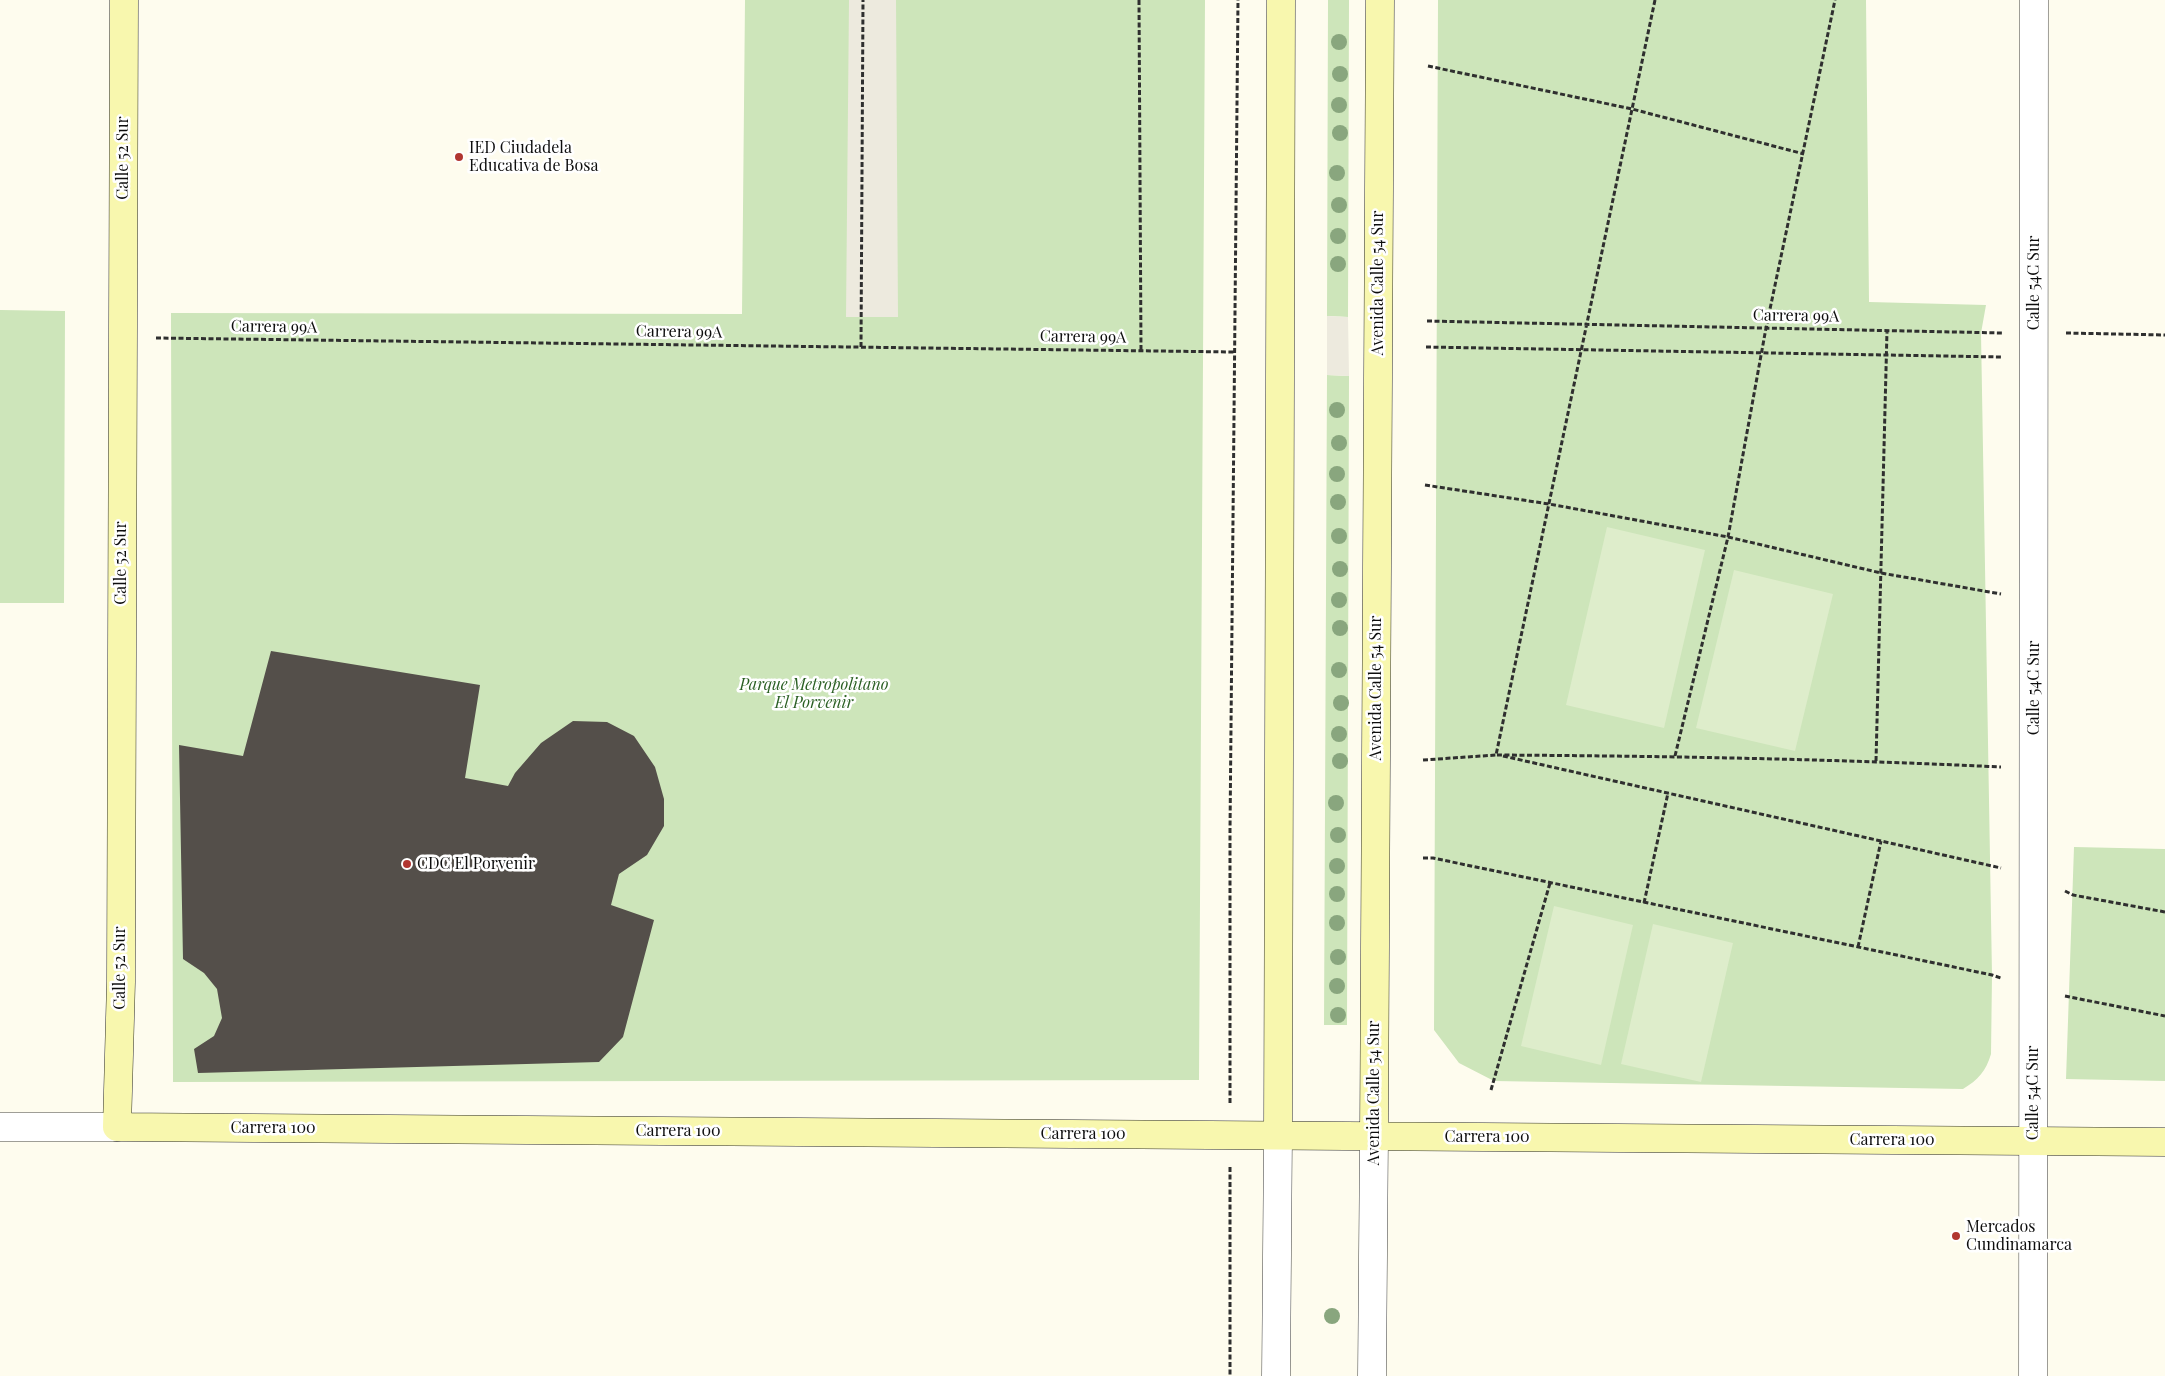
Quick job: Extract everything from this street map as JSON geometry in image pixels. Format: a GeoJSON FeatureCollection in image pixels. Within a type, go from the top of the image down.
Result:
{"type":"FeatureCollection","features":[{"type":"Feature","properties":{"kind":"street","name":"Calle 52 Sur"},"geometry":{"type":"LineString","coordinates":[[118,1127],[124,0]]}},
{"type":"Feature","properties":{"kind":"street"},"geometry":{"type":"LineString","coordinates":[[1276,1376],[1281,0]]}},
{"type":"Feature","properties":{"kind":"street","name":"Avenida Calle 54 Sur"},"geometry":{"type":"LineString","coordinates":[[1372,1376],[1380,0]]}},
{"type":"Feature","properties":{"kind":"street","name":"Calle 54C Sur"},"geometry":{"type":"LineString","coordinates":[[2032,1376],[2034,0]]}},
{"type":"Feature","properties":{"kind":"street","name":"Carrera 100"},"geometry":{"type":"LineString","coordinates":[[0,1127],[2165,1142]]}},
{"type":"Feature","properties":{"kind":"path"},"geometry":{"type":"LineString","coordinates":[[861,347],[863,0]]}},
{"type":"Feature","properties":{"kind":"path"},"geometry":{"type":"LineString","coordinates":[[1139,0],[1141,351]]}},
{"type":"Feature","properties":{"kind":"path"},"geometry":{"type":"LineString","coordinates":[[1230,1376],[1230,831],[1238,0]]}},
{"type":"Feature","properties":{"kind":"path"},"geometry":{"type":"LineString","coordinates":[[1496,755],[1655,0]]}},
{"type":"Feature","properties":{"kind":"path"},"geometry":{"type":"LineString","coordinates":[[1675,756],[1728,537],[1766,328],[1835,0]]}},
{"type":"Feature","properties":{"kind":"path"},"geometry":{"type":"LineString","coordinates":[[1428,66],[1632,109],[1804,154]]}},
{"type":"Feature","properties":{"kind":"path","name":"Carrera 99A"},"geometry":{"type":"LineString","coordinates":[[1427,321],[2165,335]]}},
{"type":"Feature","properties":{"kind":"path"},"geometry":{"type":"LineString","coordinates":[[1876,761],[1887,331]]}},
{"type":"Feature","properties":{"kind":"path","name":"Carrera 99A"},"geometry":{"type":"LineString","coordinates":[[122,337],[1234,352]]}},
{"type":"Feature","properties":{"kind":"path"},"geometry":{"type":"LineString","coordinates":[[1426,348],[2004,357]]}},
{"type":"Feature","properties":{"kind":"path"},"geometry":{"type":"LineString","coordinates":[[1425,485],[1549,504],[1728,537],[1881,573],[2034,599]]}},
{"type":"Feature","properties":{"kind":"path"},"geometry":{"type":"LineString","coordinates":[[1496,755],[2034,875],[2072,895],[2165,912]]}},
{"type":"Feature","properties":{"kind":"path"},"geometry":{"type":"LineString","coordinates":[[1423,760],[1496,755],[1675,756],[1876,761],[2034,769]]}},
{"type":"Feature","properties":{"kind":"path"},"geometry":{"type":"LineString","coordinates":[[1644,903],[1668,793]]}},
{"type":"Feature","properties":{"kind":"path"},"geometry":{"type":"LineString","coordinates":[[1858,947],[1880,841]]}},
{"type":"Feature","properties":{"kind":"path"},"geometry":{"type":"LineString","coordinates":[[1423,858],[1433,858],[1992,975],[2034,989],[2165,1016]]}},
{"type":"Feature","properties":{"kind":"path"},"geometry":{"type":"LineString","coordinates":[[1491,1090],[1550,883]]}},
{"type":"Feature","properties":{"kind":"green space","name":"Parque Metropolitano El Porvenir"},"geometry":{"type":"Polygon","coordinates":[[[745,0],[1205,0],[1199,1080],[173,1082],[171,313],[742,314],[745,0]]]}},
{"type":"Feature","properties":{"kind":"green space"},"geometry":{"type":"Polygon","coordinates":[[[1328,0],[1349,0],[1348,317],[1327,316],[1328,0]]]}},
{"type":"Feature","properties":{"kind":"green space"},"geometry":{"type":"Polygon","coordinates":[[[1438,0],[1866,0],[1869,302],[1986,305],[1981,333],[1992,975],[1991,1054],[1981,1074],[1963,1089],[1494,1081],[1459,1063],[1434,1030],[1438,0]]]}},
{"type":"Feature","properties":{"kind":"green space"},"geometry":{"type":"Polygon","coordinates":[[[0,310],[65,311],[64,603],[0,603],[0,310]]]}},
{"type":"Feature","properties":{"kind":"green space"},"geometry":{"type":"Polygon","coordinates":[[[1327,375],[1349,376],[1347,1025],[1324,1025],[1327,375]]]}},
{"type":"Feature","properties":{"kind":"green space"},"geometry":{"type":"Polygon","coordinates":[[[1607,527],[1705,550],[1664,728],[1566,705],[1607,527]]]}},
{"type":"Feature","properties":{"kind":"green space"},"geometry":{"type":"Polygon","coordinates":[[[1734,570],[1833,594],[1795,751],[1696,728],[1734,570]]]}},
{"type":"Feature","properties":{"kind":"green space"},"geometry":{"type":"Polygon","coordinates":[[[2074,847],[2165,849],[2165,1081],[2066,1079],[2074,847]]]}},
{"type":"Feature","properties":{"kind":"green space"},"geometry":{"type":"Polygon","coordinates":[[[1554,906],[1633,925],[1601,1065],[1521,1046],[1554,906]]]}},
{"type":"Feature","properties":{"kind":"green space"},"geometry":{"type":"Polygon","coordinates":[[[1653,924],[1733,943],[1701,1082],[1621,1064],[1653,924]]]}},
{"type":"Feature","properties":{"kind":"shaded area"},"geometry":{"type":"Polygon","coordinates":[[[849,0],[896,0],[898,317],[846,317],[849,0]]]}},
{"type":"Feature","properties":{"kind":"shaded area"},"geometry":{"type":"Polygon","coordinates":[[[1327,316],[1348,317],[1349,376],[1327,375],[1327,316]]]}},
{"type":"Feature","properties":{"kind":"building","name":"CDC El Porvenir"},"geometry":{"type":"Polygon","coordinates":[[[271,651],[480,685],[465,778],[508,786],[515,773],[541,743],[573,721],[607,722],[634,736],[655,767],[664,799],[664,826],[647,855],[619,874],[611,905],[654,920],[623,1037],[599,1062],[198,1073],[194,1049],[214,1036],[222,1018],[217,989],[204,973],[183,959],[179,745],[243,756],[271,651]]]}},
{"type":"Feature","properties":{"kind":"place","name":"IED Ciudadela Educativa de Bosa"},"geometry":{"type":"Point","coordinates":[459,157]}},
{"type":"Feature","properties":{"kind":"place","name":"CDC El Porvenir"},"geometry":{"type":"Point","coordinates":[407,864]}},
{"type":"Feature","properties":{"kind":"place","name":"Mercados Cundinamarca"},"geometry":{"type":"Point","coordinates":[1956,1236]}}]}
